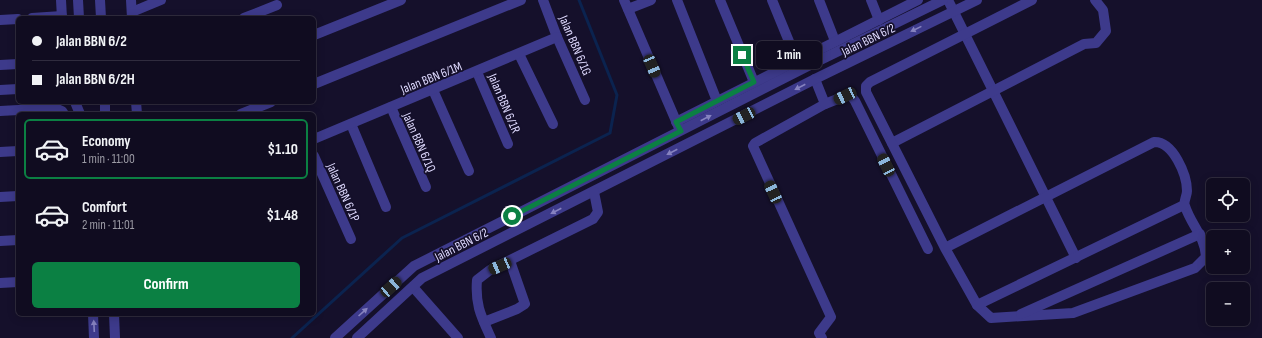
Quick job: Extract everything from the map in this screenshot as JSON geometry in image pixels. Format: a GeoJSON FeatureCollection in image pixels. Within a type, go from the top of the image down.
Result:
{"type":"FeatureCollection","features":[{"type":"Feature","properties":{"kind":"street"},"geometry":{"type":"LineString","coordinates":[[61,0],[62,16]]}},
{"type":"Feature","properties":{"kind":"street"},"geometry":{"type":"LineString","coordinates":[[78,0],[79,16]]}},
{"type":"Feature","properties":{"kind":"street"},"geometry":{"type":"LineString","coordinates":[[100,0],[101,16]]}},
{"type":"Feature","properties":{"kind":"street"},"geometry":{"type":"LineString","coordinates":[[132,0],[132,15],[161,0]]}},
{"type":"Feature","properties":{"kind":"street"},"geometry":{"type":"LineString","coordinates":[[316,34],[401,0]]}},
{"type":"Feature","properties":{"kind":"street"},"geometry":{"type":"LineString","coordinates":[[316,83],[521,0]]}},
{"type":"Feature","properties":{"kind":"street","name":"Jalan BBN 6/1G"},"geometry":{"type":"LineString","coordinates":[[543,0],[557,37],[585,100]]}},
{"type":"Feature","properties":{"kind":"street"},"geometry":{"type":"LineString","coordinates":[[651,0],[626,4],[678,127],[687,144]]}},
{"type":"Feature","properties":{"kind":"street"},"geometry":{"type":"LineString","coordinates":[[677,0],[717,101]]}},
{"type":"Feature","properties":{"kind":"street"},"geometry":{"type":"LineString","coordinates":[[720,0],[754,82]]}},
{"type":"Feature","properties":{"kind":"street"},"geometry":{"type":"LineString","coordinates":[[772,0],[797,61]]}},
{"type":"Feature","properties":{"kind":"street"},"geometry":{"type":"LineString","coordinates":[[819,0],[835,41]]}},
{"type":"Feature","properties":{"kind":"street"},"geometry":{"type":"LineString","coordinates":[[871,0],[879,20]]}},
{"type":"Feature","properties":{"kind":"street"},"geometry":{"type":"LineString","coordinates":[[678,127],[717,101],[918,0]]}},
{"type":"Feature","properties":{"kind":"street","name":"Jalan BBN 6/2"},"geometry":{"type":"LineString","coordinates":[[334,338],[414,266],[678,127],[927,3],[943,0]]}},
{"type":"Feature","properties":{"kind":"street"},"geometry":{"type":"LineString","coordinates":[[948,0],[1076,258]]}},
{"type":"Feature","properties":{"kind":"street","name":"Jalan BBN 6/2"},"geometry":{"type":"LineString","coordinates":[[357,338],[422,278],[815,79],[976,0]]}},
{"type":"Feature","properties":{"kind":"street"},"geometry":{"type":"LineString","coordinates":[[944,248],[1046,198],[1154,142],[1161,141],[1168,146],[1182,170],[1187,192],[1184,205],[1206,246],[1206,257],[1195,268],[1073,313],[991,318],[977,304],[944,248],[866,92],[866,86],[870,82],[1032,0]]}},
{"type":"Feature","properties":{"kind":"street"},"geometry":{"type":"LineString","coordinates":[[892,142],[1084,44],[1096,44],[1106,31],[1103,10],[1095,0]]}},
{"type":"Feature","properties":{"kind":"street"},"geometry":{"type":"LineString","coordinates":[[927,3],[935,20]]}},
{"type":"Feature","properties":{"kind":"street"},"geometry":{"type":"LineString","coordinates":[[249,16],[277,5]]}},
{"type":"Feature","properties":{"kind":"street"},"geometry":{"type":"LineString","coordinates":[[0,20],[16,19]]}},
{"type":"Feature","properties":{"kind":"street","name":"Jalan BBN 6/1M"},"geometry":{"type":"LineString","coordinates":[[316,138],[520,54],[557,37]]}},
{"type":"Feature","properties":{"kind":"street"},"geometry":{"type":"LineString","coordinates":[[520,54],[553,124]]}},
{"type":"Feature","properties":{"kind":"street"},"geometry":{"type":"LineString","coordinates":[[0,65],[16,64]]}},
{"type":"Feature","properties":{"kind":"street","name":"Jalan BBN 6/1R"},"geometry":{"type":"LineString","coordinates":[[477,72],[508,144]]}},
{"type":"Feature","properties":{"kind":"street"},"geometry":{"type":"LineString","coordinates":[[815,79],[826,104]]}},
{"type":"Feature","properties":{"kind":"street"},"geometry":{"type":"LineString","coordinates":[[0,90],[16,89]]}},
{"type":"Feature","properties":{"kind":"street"},"geometry":{"type":"LineString","coordinates":[[433,90],[468,171]]}},
{"type":"Feature","properties":{"kind":"street"},"geometry":{"type":"LineString","coordinates":[[822,338],[819,333],[831,317],[753,146],[755,143],[826,104],[845,96],[851,96],[855,101],[928,249]]}},
{"type":"Feature","properties":{"kind":"street"},"geometry":{"type":"LineString","coordinates":[[246,112],[266,104]]}},
{"type":"Feature","properties":{"kind":"street"},"geometry":{"type":"LineString","coordinates":[[0,111],[55,108],[63,112]]}},
{"type":"Feature","properties":{"kind":"street","name":"Jalan BBN 6/1Q"},"geometry":{"type":"LineString","coordinates":[[391,108],[426,187]]}},
{"type":"Feature","properties":{"kind":"street"},"geometry":{"type":"LineString","coordinates":[[351,124],[386,207]]}},
{"type":"Feature","properties":{"kind":"street"},"geometry":{"type":"LineString","coordinates":[[0,152],[16,151]]}},
{"type":"Feature","properties":{"kind":"street","name":"Jalan BBN 6/1P"},"geometry":{"type":"LineString","coordinates":[[316,160],[351,239]]}},
{"type":"Feature","properties":{"kind":"street"},"geometry":{"type":"LineString","coordinates":[[491,338],[484,322],[476,296],[477,280],[490,270],[594,219],[598,212],[594,192]]}},
{"type":"Feature","properties":{"kind":"street"},"geometry":{"type":"LineString","coordinates":[[0,197],[16,196]]}},
{"type":"Feature","properties":{"kind":"street"},"geometry":{"type":"LineString","coordinates":[[977,304],[1076,258],[1184,205]]}},
{"type":"Feature","properties":{"kind":"street"},"geometry":{"type":"LineString","coordinates":[[1016,316],[1200,234]]}},
{"type":"Feature","properties":{"kind":"street"},"geometry":{"type":"LineString","coordinates":[[0,241],[16,240]]}},
{"type":"Feature","properties":{"kind":"street"},"geometry":{"type":"LineString","coordinates":[[484,322],[517,309],[525,304],[510,261]]}},
{"type":"Feature","properties":{"kind":"street"},"geometry":{"type":"LineString","coordinates":[[0,283],[16,282]]}},
{"type":"Feature","properties":{"kind":"street"},"geometry":{"type":"LineString","coordinates":[[413,287],[458,338]]}},
{"type":"Feature","properties":{"kind":"street"},"geometry":{"type":"LineString","coordinates":[[93,316],[94,338]]}},
{"type":"Feature","properties":{"kind":"street"},"geometry":{"type":"LineString","coordinates":[[114,316],[115,338]]}},
{"type":"Feature","properties":{"kind":"waterway"},"geometry":{"type":"LineString","coordinates":[[292,338],[402,238],[610,133],[617,95],[579,0]]}},
{"type":"Feature","properties":{"kind":"route"},"geometry":{"type":"LineString","coordinates":[[512,216],[681,131],[676,122],[754,82],[742,55]]}}]}
